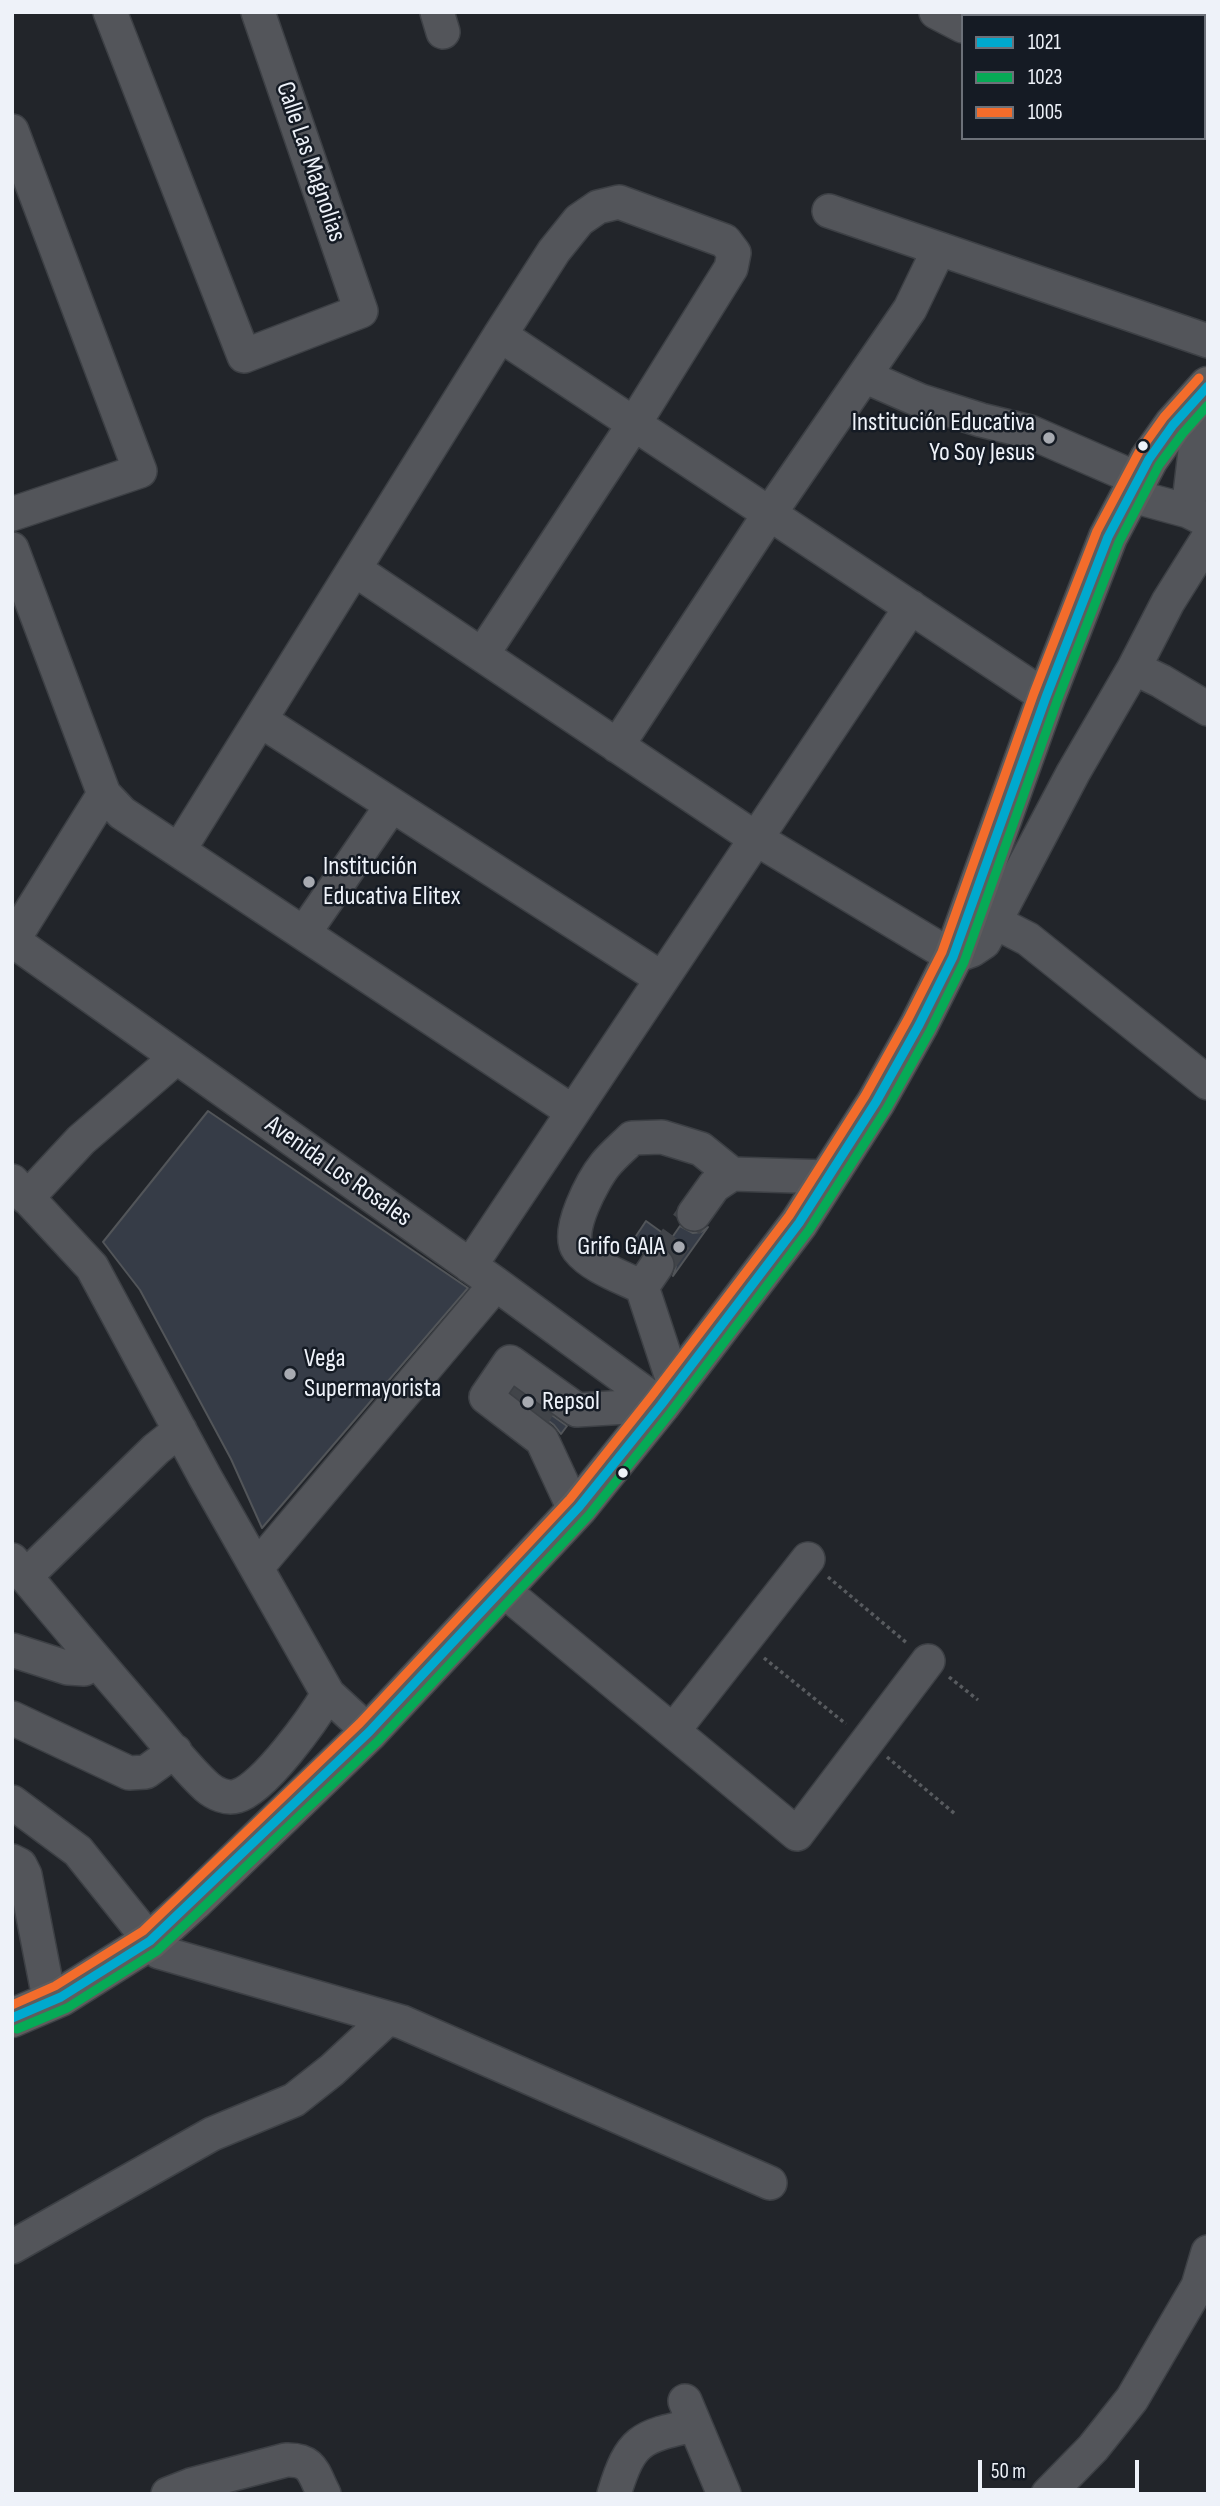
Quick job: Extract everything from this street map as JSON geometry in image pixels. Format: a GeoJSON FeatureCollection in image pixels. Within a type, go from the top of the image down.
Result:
{"type":"FeatureCollection","features":[{"type":"Feature","properties":{"kind":"highway"},"geometry":{"type":"LineString","coordinates":[[12,2018],[50,2003],[150,1941],[194,1902],[369,1732],[575,1511],[668,1396],[799,1223],[876,1102],[953,957],[1099,558],[1133,487],[1173,425],[1205,389]]}},
{"type":"Feature","properties":{"kind":"street","name":"Calle Las Magnolias"},"geometry":{"type":"LineString","coordinates":[[110,12],[244,356],[361,311],[258,12]]}},
{"type":"Feature","properties":{"kind":"street"},"geometry":{"type":"LineString","coordinates":[[936,12],[961,25]]}},
{"type":"Feature","properties":{"kind":"street"},"geometry":{"type":"LineString","coordinates":[[12,131],[140,471],[12,513]]}},
{"type":"Feature","properties":{"kind":"street"},"geometry":{"type":"LineString","coordinates":[[179,850],[500,335],[554,251],[579,220],[598,207],[620,202],[725,241],[734,253],[731,268],[634,424],[482,655]]}},
{"type":"Feature","properties":{"kind":"street"},"geometry":{"type":"LineString","coordinates":[[829,211],[1208,341]]}},
{"type":"Feature","properties":{"kind":"street"},"geometry":{"type":"LineString","coordinates":[[617,746],[769,513],[910,309],[939,249]]}},
{"type":"Feature","properties":{"kind":"street"},"geometry":{"type":"LineString","coordinates":[[500,335],[1046,697]]}},
{"type":"Feature","properties":{"kind":"street"},"geometry":{"type":"LineString","coordinates":[[864,376],[921,401],[1030,432],[1133,487],[1198,516],[1205,389]]}},
{"type":"Feature","properties":{"kind":"street"},"geometry":{"type":"LineString","coordinates":[[354,569],[755,838],[953,957],[984,942],[1073,773],[1134,668],[1168,602],[1208,538]]}},
{"type":"Feature","properties":{"kind":"street"},"geometry":{"type":"LineString","coordinates":[[12,550],[104,794],[122,813],[573,1112]]}},
{"type":"Feature","properties":{"kind":"street"},"geometry":{"type":"LineString","coordinates":[[258,1566],[483,1275],[573,1112],[911,607]]}},
{"type":"Feature","properties":{"kind":"street"},"geometry":{"type":"LineString","coordinates":[[1134,668],[1208,709]]}},
{"type":"Feature","properties":{"kind":"street"},"geometry":{"type":"LineString","coordinates":[[260,720],[661,978]]}},
{"type":"Feature","properties":{"kind":"street"},"geometry":{"type":"LineString","coordinates":[[12,940],[104,794]]}},
{"type":"Feature","properties":{"kind":"street"},"geometry":{"type":"LineString","coordinates":[[304,933],[392,805]]}},
{"type":"Feature","properties":{"kind":"street"},"geometry":{"type":"LineString","coordinates":[[995,922],[1028,939],[1208,1083]]}},
{"type":"Feature","properties":{"kind":"street","name":"Avenida Los Rosales"},"geometry":{"type":"LineString","coordinates":[[12,940],[483,1275],[668,1396]]}},
{"type":"Feature","properties":{"kind":"street"},"geometry":{"type":"LineString","coordinates":[[177,1057],[20,1190],[92,1267],[328,1693],[369,1732]]}},
{"type":"Feature","properties":{"kind":"street"},"geometry":{"type":"LineString","coordinates":[[575,1511],[537,1408],[577,1410],[668,1396],[650,1276],[586,1258],[575,1246],[574,1236],[579,1211],[604,1166],[632,1138],[662,1137],[701,1149],[732,1174]]}},
{"type":"Feature","properties":{"kind":"street"},"geometry":{"type":"LineString","coordinates":[[694,1214],[714,1186],[732,1174],[829,1177]]}},
{"type":"Feature","properties":{"kind":"street"},"geometry":{"type":"LineString","coordinates":[[180,1430],[17,1568],[209,1789],[224,1796],[238,1796],[270,1770],[308,1727],[328,1693]]}},
{"type":"Feature","properties":{"kind":"street"},"geometry":{"type":"LineString","coordinates":[[673,1731],[808,1559]]}},
{"type":"Feature","properties":{"kind":"street"},"geometry":{"type":"LineString","coordinates":[[503,1590],[797,1834],[928,1661]]}},
{"type":"Feature","properties":{"kind":"street"},"geometry":{"type":"LineString","coordinates":[[12,1650],[68,1668],[85,1669],[95,1660]]}},
{"type":"Feature","properties":{"kind":"street"},"geometry":{"type":"LineString","coordinates":[[12,1718],[129,1773],[146,1772],[175,1751]]}},
{"type":"Feature","properties":{"kind":"street"},"geometry":{"type":"LineString","coordinates":[[12,1802],[79,1850],[159,1952],[388,2018],[769,2183]]}},
{"type":"Feature","properties":{"kind":"street"},"geometry":{"type":"LineString","coordinates":[[12,1861],[20,1865],[24,1875],[50,2003]]}},
{"type":"Feature","properties":{"kind":"street"},"geometry":{"type":"LineString","coordinates":[[12,2247],[212,2134],[294,2100],[332,2070],[388,2018]]}},
{"type":"Feature","properties":{"kind":"street"},"geometry":{"type":"LineString","coordinates":[[1048,2494],[1093,2448],[1132,2399],[1198,2286],[1208,2252]]}},
{"type":"Feature","properties":{"kind":"street"},"geometry":{"type":"LineString","coordinates":[[614,2494],[630,2452],[639,2442],[690,2413],[724,2494]]}},
{"type":"Feature","properties":{"kind":"street"},"geometry":{"type":"LineString","coordinates":[[168,2494],[191,2485],[274,2463],[298,2460],[310,2466],[324,2494]]}},
{"type":"Feature","properties":{"kind":"path"},"geometry":{"type":"LineString","coordinates":[[808,1559],[978,1700]]}},
{"type":"Feature","properties":{"kind":"building","name":"Vega Supermayorista"},"geometry":{"type":"Polygon","coordinates":[[[208,1111],[468,1288],[262,1528],[231,1459],[140,1290],[103,1242],[208,1111]]]}},
{"type":"Feature","properties":{"kind":"building"},"geometry":{"type":"Polygon","coordinates":[[[646,1221],[671,1239],[680,1226],[693,1233],[708,1227],[673,1276],[675,1257],[668,1250],[658,1246],[649,1247],[642,1253],[630,1245],[646,1221]]]}},
{"type":"Feature","properties":{"kind":"building"},"geometry":{"type":"Polygon","coordinates":[[[515,1389],[567,1426],[561,1434],[554,1425],[512,1393],[515,1389]]]}},
{"type":"Feature","properties":{"kind":"tunnel"},"geometry":{"type":"LineString","coordinates":[[657,1265],[694,1214]]}},
{"type":"Feature","properties":{"kind":"tunnel"},"geometry":{"type":"LineString","coordinates":[[511,1407],[526,1382]]}},
{"type":"Feature","properties":{"kind":"tunnel"},"geometry":{"type":"LineString","coordinates":[[531,1421],[544,1397]]}},
{"type":"Feature","properties":{"kind":"transit line","name":"1005"},"geometry":{"type":"LineString","coordinates":[[12,2005],[55,1986],[143,1931],[360,1723],[570,1499],[789,1216],[865,1096],[942,952],[1034,693],[1097,531],[1139,452],[1164,417],[1199,378]]}},
{"type":"Feature","properties":{"kind":"transit line","name":"1021"},"geometry":{"type":"LineString","coordinates":[[12,2018],[61,1997],[150,1941],[369,1732],[579,1507],[661,1405],[799,1223],[876,1102],[953,957],[1046,697],[1108,537],[1149,459],[1173,425],[1208,386]]}},
{"type":"Feature","properties":{"kind":"transit line","name":"1023"},"geometry":{"type":"LineString","coordinates":[[17,2029],[67,2008],[157,1951],[378,1741],[589,1515],[809,1230],[887,1108],[930,1031],[964,962],[1057,701],[1119,542],[1159,465],[1208,405]]}},
{"type":"Feature","properties":{"kind":"place","name":"Institución Educativa Yo Soy Jesus"},"geometry":{"type":"Point","coordinates":[1049,438]}},
{"type":"Feature","properties":{"kind":"place","name":"Institución Educativa Elitex"},"geometry":{"type":"Point","coordinates":[309,882]}},
{"type":"Feature","properties":{"kind":"place","name":"Grifo GAIA"},"geometry":{"type":"Point","coordinates":[679,1247]}},
{"type":"Feature","properties":{"kind":"place","name":"Vega Supermayorista"},"geometry":{"type":"Point","coordinates":[290,1374]}},
{"type":"Feature","properties":{"kind":"place","name":"Repsol"},"geometry":{"type":"Point","coordinates":[528,1402]}}]}
